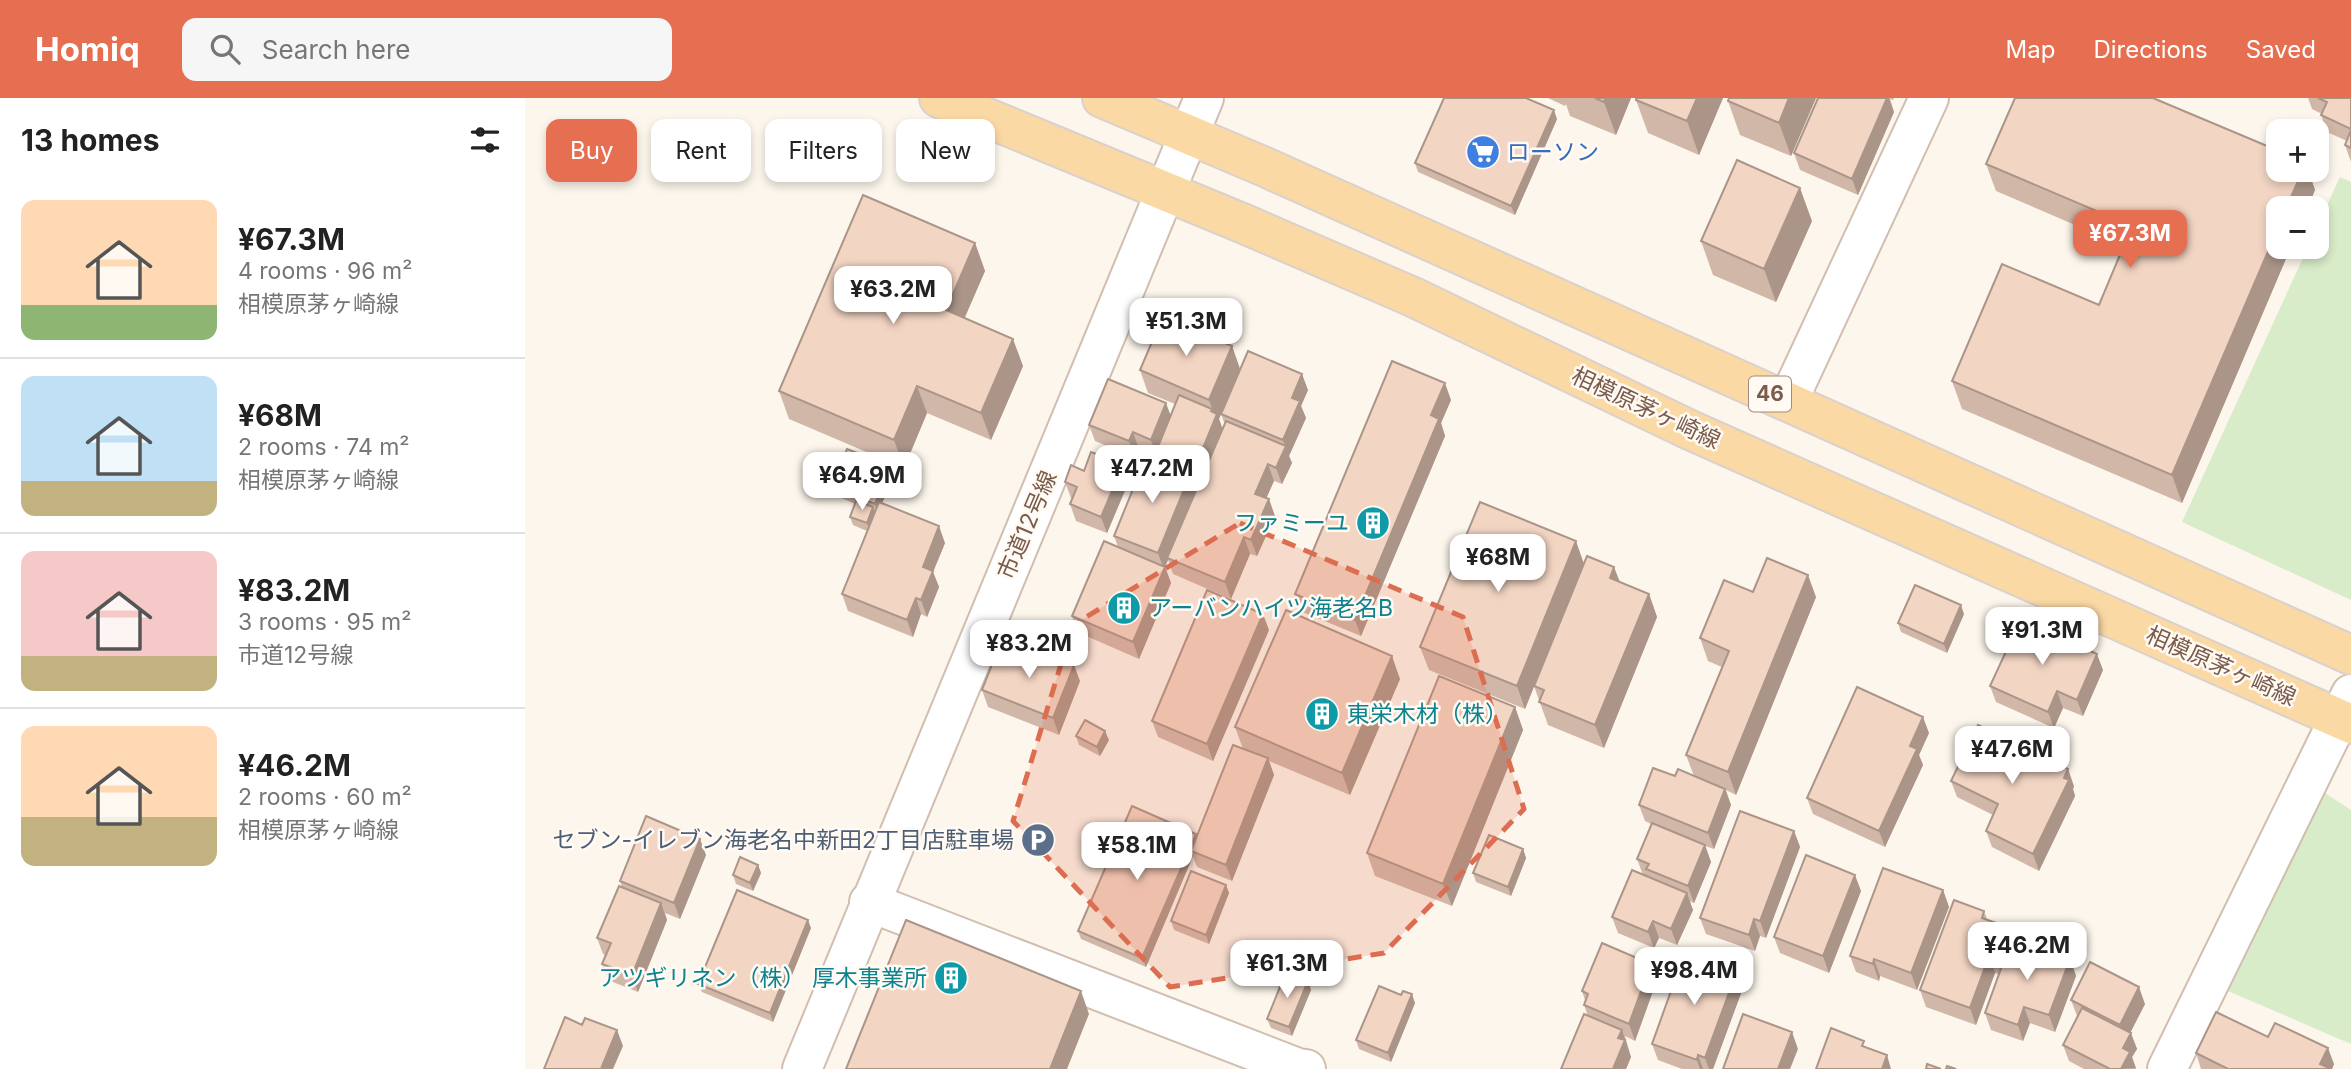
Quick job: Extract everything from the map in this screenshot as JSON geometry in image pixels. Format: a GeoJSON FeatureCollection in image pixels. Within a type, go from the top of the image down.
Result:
{"type":"FeatureCollection","features":[{"type":"Feature","properties":{"kind":"main road","name":"相模原茅ヶ崎線"},"geometry":{"type":"LineString","coordinates":[[939,98],[1413,297],[1691,430],[2347,712]]}},
{"type":"Feature","properties":{"kind":"main road","name":"46"},"geometry":{"type":"LineString","coordinates":[[1102,98],[1278,173],[2351,655]]}},
{"type":"Feature","properties":{"kind":"street","name":"市道12号線"},"geometry":{"type":"LineString","coordinates":[[802,1069],[1204,98]]}},
{"type":"Feature","properties":{"kind":"street"},"geometry":{"type":"LineString","coordinates":[[1788,401],[1929,98]]}},
{"type":"Feature","properties":{"kind":"street"},"geometry":{"type":"LineString","coordinates":[[2167,1069],[2347,712]]}},
{"type":"Feature","properties":{"kind":"street"},"geometry":{"type":"LineString","coordinates":[[869,902],[1306,1069]]}},
{"type":"Feature","properties":{"kind":"highlighted area"},"geometry":{"type":"Polygon","coordinates":[[[1240,523],[1463,617],[1524,809],[1384,953],[1170,987],[1013,821],[1073,625],[1240,523]]]}},
{"type":"Feature","properties":{"kind":"green space"},"geometry":{"type":"Polygon","coordinates":[[[2340,177],[2351,182],[2351,600],[2182,522],[2303,259],[2329,259],[2329,201],[2340,177]]]}},
{"type":"Feature","properties":{"kind":"green space"},"geometry":{"type":"Polygon","coordinates":[[[2325,793],[2351,810],[2351,1044],[2228,991],[2325,793]]]}},
{"type":"Feature","properties":{"kind":"building"},"geometry":{"type":"Polygon","coordinates":[[[1444,98],[1526,98],[1554,110],[1511,206],[1415,163],[1444,98]]]}},
{"type":"Feature","properties":{"kind":"building"},"geometry":{"type":"Polygon","coordinates":[[[1636,98],[1697,98],[1687,121],[1636,98]]]}},
{"type":"Feature","properties":{"kind":"building"},"geometry":{"type":"Polygon","coordinates":[[[1729,98],[1789,98],[1779,123],[1728,101],[1729,98]]]}},
{"type":"Feature","properties":{"kind":"building"},"geometry":{"type":"Polygon","coordinates":[[[1818,98],[1887,98],[1852,179],[1794,153],[1818,98]]]}},
{"type":"Feature","properties":{"kind":"building"},"geometry":{"type":"Polygon","coordinates":[[[2015,98],[2153,98],[2266,146],[2266,182],[2298,182],[2291,196],[2266,196],[2266,256],[2172,475],[1952,381],[2002,264],[2099,305],[2132,226],[1986,164],[2015,98]]]}},
{"type":"Feature","properties":{"kind":"building"},"geometry":{"type":"Polygon","coordinates":[[[2318,98],[2351,98],[2351,129],[2321,115],[2327,102],[2318,98]]]}},
{"type":"Feature","properties":{"kind":"building"},"geometry":{"type":"Polygon","coordinates":[[[2351,130],[2351,148],[2345,145],[2351,130]]]}},
{"type":"Feature","properties":{"kind":"building"},"geometry":{"type":"Polygon","coordinates":[[[1737,160],[1800,188],[1764,269],[1701,241],[1737,160]]]}},
{"type":"Feature","properties":{"kind":"building"},"geometry":{"type":"Polygon","coordinates":[[[863,195],[975,243],[946,310],[1013,339],[981,413],[917,386],[894,440],[779,391],[863,195]]]}},
{"type":"Feature","properties":{"kind":"building"},"geometry":{"type":"Polygon","coordinates":[[[1163,316],[1232,346],[1209,400],[1140,370],[1163,316]]]}},
{"type":"Feature","properties":{"kind":"building"},"geometry":{"type":"Polygon","coordinates":[[[1248,351],[1302,374],[1292,398],[1300,401],[1283,440],[1221,414],[1248,351]]]}},
{"type":"Feature","properties":{"kind":"building","name":"ファミーユ"},"geometry":{"type":"Polygon","coordinates":[[[1392,361],[1445,383],[1431,415],[1439,419],[1355,620],[1295,594],[1392,361]]]}},
{"type":"Feature","properties":{"kind":"building"},"geometry":{"type":"Polygon","coordinates":[[[1108,379],[1166,403],[1151,440],[1133,432],[1129,441],[1089,425],[1108,379]]]}},
{"type":"Feature","properties":{"kind":"building"},"geometry":{"type":"Polygon","coordinates":[[[1179,395],[1212,409],[1211,411],[1217,414],[1194,470],[1155,454],[1179,395]]]}},
{"type":"Feature","properties":{"kind":"building"},"geometry":{"type":"Polygon","coordinates":[[[1226,421],[1286,446],[1276,468],[1268,464],[1255,494],[1269,499],[1251,540],[1244,537],[1225,582],[1167,558],[1226,421]]]}},
{"type":"Feature","properties":{"kind":"building"},"geometry":{"type":"Polygon","coordinates":[[[847,449],[891,466],[875,504],[832,487],[847,449]]]}},
{"type":"Feature","properties":{"kind":"building"},"geometry":{"type":"Polygon","coordinates":[[[1091,452],[1123,465],[1101,517],[1070,504],[1077,487],[1065,482],[1071,465],[1084,471],[1091,452]]]}},
{"type":"Feature","properties":{"kind":"building"},"geometry":{"type":"Polygon","coordinates":[[[1146,457],[1190,475],[1158,553],[1114,536],[1146,457]]]}},
{"type":"Feature","properties":{"kind":"building"},"geometry":{"type":"Polygon","coordinates":[[[856,501],[873,507],[867,523],[850,517],[856,501]]]}},
{"type":"Feature","properties":{"kind":"building"},"geometry":{"type":"Polygon","coordinates":[[[879,502],[939,526],[923,567],[933,571],[921,600],[916,598],[907,620],[842,594],[879,502]]]}},
{"type":"Feature","properties":{"kind":"building"},"geometry":{"type":"Polygon","coordinates":[[[1480,502],[1576,541],[1517,686],[1420,647],[1480,502]]]}},
{"type":"Feature","properties":{"kind":"building","name":"アーバンハイツ海老名B"},"geometry":{"type":"Polygon","coordinates":[[[1104,541],[1165,567],[1133,642],[1072,616],[1104,541]]]}},
{"type":"Feature","properties":{"kind":"building"},"geometry":{"type":"Polygon","coordinates":[[[1587,556],[1614,567],[1610,578],[1649,594],[1595,725],[1539,702],[1544,690],[1534,686],[1587,556]]]}},
{"type":"Feature","properties":{"kind":"building"},"geometry":{"type":"Polygon","coordinates":[[[1767,558],[1808,575],[1728,772],[1686,755],[1729,651],[1700,638],[1724,580],[1753,592],[1767,558]]]}},
{"type":"Feature","properties":{"kind":"building"},"geometry":{"type":"Polygon","coordinates":[[[1915,585],[1961,605],[1944,644],[1898,623],[1915,585]]]}},
{"type":"Feature","properties":{"kind":"building"},"geometry":{"type":"Polygon","coordinates":[[[1207,590],[1263,614],[1207,744],[1152,721],[1207,590]]]}},
{"type":"Feature","properties":{"kind":"building","name":"東栄木材（株）"},"geometry":{"type":"Polygon","coordinates":[[[1286,610],[1392,656],[1342,773],[1235,727],[1286,610]]]}},
{"type":"Feature","properties":{"kind":"building"},"geometry":{"type":"Polygon","coordinates":[[[2021,619],[2097,654],[2077,700],[2057,691],[2048,712],[1990,686],[2021,619]]]}},
{"type":"Feature","properties":{"kind":"building"},"geometry":{"type":"Polygon","coordinates":[[[999,647],[1033,660],[1037,651],[1074,665],[1053,718],[982,690],[999,647]]]}},
{"type":"Feature","properties":{"kind":"building"},"geometry":{"type":"Polygon","coordinates":[[[1439,676],[1515,707],[1443,884],[1367,853],[1439,676]]]}},
{"type":"Feature","properties":{"kind":"building"},"geometry":{"type":"Polygon","coordinates":[[[1857,687],[1923,717],[1910,746],[1917,749],[1879,831],[1807,798],[1857,687]]]}},
{"type":"Feature","properties":{"kind":"building"},"geometry":{"type":"Polygon","coordinates":[[[1085,720],[1105,731],[1097,747],[1076,736],[1085,720]]]}},
{"type":"Feature","properties":{"kind":"building"},"geometry":{"type":"Polygon","coordinates":[[[1978,725],[2068,769],[2064,778],[2069,780],[2033,854],[1986,831],[1998,804],[1951,781],[1978,725]]]}},
{"type":"Feature","properties":{"kind":"building"},"geometry":{"type":"Polygon","coordinates":[[[1233,745],[1268,758],[1226,865],[1191,851],[1233,745]]]}},
{"type":"Feature","properties":{"kind":"building"},"geometry":{"type":"Polygon","coordinates":[[[1653,768],[1675,776],[1678,769],[1725,789],[1708,833],[1639,805],[1653,768]]]}},
{"type":"Feature","properties":{"kind":"building"},"geometry":{"type":"Polygon","coordinates":[[[1132,806],[1196,834],[1142,958],[1078,931],[1132,806]]]}},
{"type":"Feature","properties":{"kind":"building"},"geometry":{"type":"Polygon","coordinates":[[[1740,811],[1794,831],[1760,921],[1754,919],[1749,935],[1700,918],[1740,811]]]}},
{"type":"Feature","properties":{"kind":"building"},"geometry":{"type":"Polygon","coordinates":[[[646,816],[700,839],[674,903],[620,881],[646,816]]]}},
{"type":"Feature","properties":{"kind":"building"},"geometry":{"type":"Polygon","coordinates":[[[1652,823],[1705,845],[1688,886],[1646,869],[1649,864],[1637,859],[1652,823]]]}},
{"type":"Feature","properties":{"kind":"building"},"geometry":{"type":"Polygon","coordinates":[[[1489,835],[1523,849],[1508,887],[1473,873],[1489,835]]]}},
{"type":"Feature","properties":{"kind":"building"},"geometry":{"type":"Polygon","coordinates":[[[1806,855],[1855,875],[1823,956],[1774,937],[1806,855]]]}},
{"type":"Feature","properties":{"kind":"building"},"geometry":{"type":"Polygon","coordinates":[[[740,857],[758,865],[750,883],[733,875],[740,857]]]}},
{"type":"Feature","properties":{"kind":"building"},"geometry":{"type":"Polygon","coordinates":[[[1883,868],[1943,890],[1911,973],[1874,959],[1873,964],[1850,956],[1883,868]]]}},
{"type":"Feature","properties":{"kind":"building"},"geometry":{"type":"Polygon","coordinates":[[[1632,870],[1687,893],[1671,929],[1653,921],[1648,932],[1612,917],[1632,870]]]}},
{"type":"Feature","properties":{"kind":"building"},"geometry":{"type":"Polygon","coordinates":[[[1191,871],[1226,885],[1206,935],[1171,921],[1191,871]]]}},
{"type":"Feature","properties":{"kind":"building"},"geometry":{"type":"Polygon","coordinates":[[[619,886],[661,903],[632,975],[602,964],[611,943],[597,938],[619,886]]]}},
{"type":"Feature","properties":{"kind":"building"},"geometry":{"type":"Polygon","coordinates":[[[737,890],[808,920],[770,1013],[698,984],[737,890]]]}},
{"type":"Feature","properties":{"kind":"building"},"geometry":{"type":"Polygon","coordinates":[[[1954,900],[1984,911],[1982,918],[2008,927],[1996,959],[1989,956],[1970,1008],[1920,990],[1954,900]]]}},
{"type":"Feature","properties":{"kind":"building","name":"アツギリネン（株） 厚木事業所"},"geometry":{"type":"Polygon","coordinates":[[[906,920],[1081,991],[1050,1069],[846,1069],[906,920]]]}},
{"type":"Feature","properties":{"kind":"building"},"geometry":{"type":"Polygon","coordinates":[[[2012,938],[2070,959],[2049,1015],[2024,1007],[2018,1025],[1985,1013],[2012,938]]]}},
{"type":"Feature","properties":{"kind":"building"},"geometry":{"type":"Polygon","coordinates":[[[1300,941],[1318,948],[1307,976],[1289,969],[1300,941]]]}},
{"type":"Feature","properties":{"kind":"building"},"geometry":{"type":"Polygon","coordinates":[[[1602,943],[1651,964],[1629,1024],[1584,1005],[1588,994],[1582,991],[1602,943]]]}},
{"type":"Feature","properties":{"kind":"building"},"geometry":{"type":"Polygon","coordinates":[[[1685,952],[1737,971],[1705,1058],[1698,1055],[1697,1060],[1652,1044],[1685,952]]]}},
{"type":"Feature","properties":{"kind":"building"},"geometry":{"type":"Polygon","coordinates":[[[2090,962],[2139,987],[2120,1025],[2071,1000],[2090,962]]]}},
{"type":"Feature","properties":{"kind":"building"},"geometry":{"type":"Polygon","coordinates":[[[1286,972],[1308,981],[1289,1027],[1267,1019],[1286,972]]]}},
{"type":"Feature","properties":{"kind":"building"},"geometry":{"type":"Polygon","coordinates":[[[1379,986],[1401,995],[1403,991],[1412,994],[1388,1053],[1356,1040],[1379,986]]]}},
{"type":"Feature","properties":{"kind":"building"},"geometry":{"type":"Polygon","coordinates":[[[2082,1008],[2131,1033],[2123,1048],[2130,1052],[2121,1069],[2110,1069],[2063,1045],[2082,1008]]]}},
{"type":"Feature","properties":{"kind":"building"},"geometry":{"type":"Polygon","coordinates":[[[2216,1012],[2268,1037],[2275,1023],[2328,1048],[2320,1064],[2329,1069],[2228,1069],[2196,1053],[2216,1012]]]}},
{"type":"Feature","properties":{"kind":"building"},"geometry":{"type":"Polygon","coordinates":[[[1584,1014],[1622,1030],[1618,1038],[1625,1040],[1613,1069],[1561,1069],[1584,1014]]]}},
{"type":"Feature","properties":{"kind":"building"},"geometry":{"type":"Polygon","coordinates":[[[1743,1014],[1792,1032],[1778,1069],[1723,1069],[1743,1014]]]}},
{"type":"Feature","properties":{"kind":"building"},"geometry":{"type":"Polygon","coordinates":[[[565,1017],[582,1025],[585,1018],[617,1030],[601,1069],[544,1069],[565,1017]]]}},
{"type":"Feature","properties":{"kind":"building"},"geometry":{"type":"Polygon","coordinates":[[[1831,1028],[1864,1041],[1862,1046],[1887,1055],[1882,1069],[1816,1069],[1831,1028]]]}},
{"type":"Feature","properties":{"kind":"building"},"geometry":{"type":"Polygon","coordinates":[[[1927,1064],[1941,1069],[1926,1069],[1927,1064]]]}},
{"type":"Feature","properties":{"kind":"place","name":"ローソン"},"geometry":{"type":"Point","coordinates":[1483,152]}},
{"type":"Feature","properties":{"kind":"place","name":"ファミーユ"},"geometry":{"type":"Point","coordinates":[1373,523]}},
{"type":"Feature","properties":{"kind":"place","name":"アーバンハイツ海老名B"},"geometry":{"type":"Point","coordinates":[1124,608]}},
{"type":"Feature","properties":{"kind":"place","name":"東栄木材（株）"},"geometry":{"type":"Point","coordinates":[1322,714]}},
{"type":"Feature","properties":{"kind":"place","name":"セブン-イレブン海老名中新田2丁目店駐車場"},"geometry":{"type":"Point","coordinates":[1038,840]}},
{"type":"Feature","properties":{"kind":"place","name":"アツギリネン（株） 厚木事業所"},"geometry":{"type":"Point","coordinates":[951,978]}}]}
